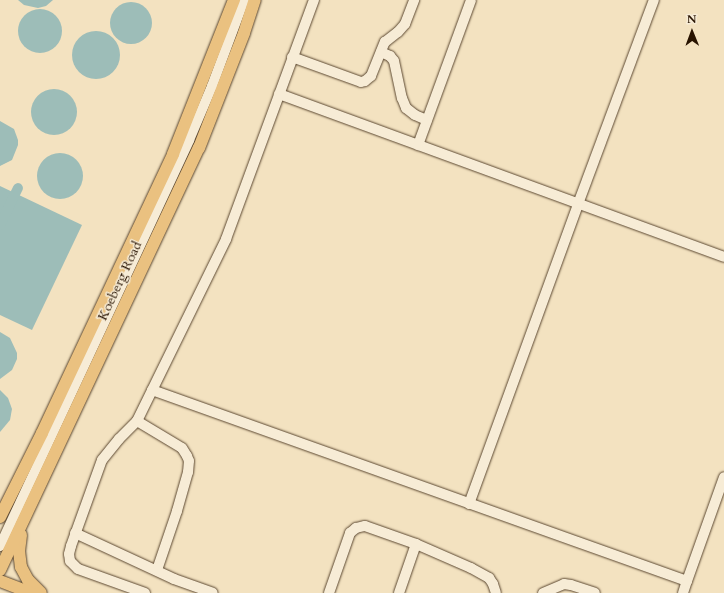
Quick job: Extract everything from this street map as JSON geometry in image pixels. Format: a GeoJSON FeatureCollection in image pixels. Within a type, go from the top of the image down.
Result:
{"type":"FeatureCollection","features":[{"type":"Feature","properties":{"kind":"main road","name":"Koeberg Road"},"geometry":{"type":"LineString","coordinates":[[0,517],[42,433],[167,168],[201,86],[234,0]]}},
{"type":"Feature","properties":{"kind":"main road","name":"Koeberg Road"},"geometry":{"type":"LineString","coordinates":[[0,570],[199,148],[244,33],[255,0]]}},
{"type":"Feature","properties":{"kind":"main road"},"geometry":{"type":"LineString","coordinates":[[25,518],[19,546],[20,562],[28,580],[41,593]]}},
{"type":"Feature","properties":{"kind":"main road"},"geometry":{"type":"LineString","coordinates":[[0,581],[31,593]]}},
{"type":"Feature","properties":{"kind":"lane"},"geometry":{"type":"LineString","coordinates":[[0,546],[189,140],[212,86],[244,0]]}},
{"type":"Feature","properties":{"kind":"lane"},"geometry":{"type":"LineString","coordinates":[[145,593],[78,569],[73,565],[69,554],[75,533],[102,460],[119,439],[137,421],[226,239],[314,0]]}},
{"type":"Feature","properties":{"kind":"lane"},"geometry":{"type":"LineString","coordinates":[[292,58],[361,82],[371,76],[387,39],[398,32],[405,24],[414,0]]}},
{"type":"Feature","properties":{"kind":"lane"},"geometry":{"type":"LineString","coordinates":[[418,145],[471,0]]}},
{"type":"Feature","properties":{"kind":"lane"},"geometry":{"type":"LineString","coordinates":[[470,504],[578,204],[654,0]]}},
{"type":"Feature","properties":{"kind":"lane"},"geometry":{"type":"LineString","coordinates":[[381,52],[390,56],[394,61],[402,98],[406,108],[415,115],[427,120]]}},
{"type":"Feature","properties":{"kind":"lane"},"geometry":{"type":"LineString","coordinates":[[279,94],[724,257]]}},
{"type":"Feature","properties":{"kind":"lane"},"geometry":{"type":"LineString","coordinates":[[152,390],[687,581]]}},
{"type":"Feature","properties":{"kind":"lane"},"geometry":{"type":"LineString","coordinates":[[137,421],[182,448],[189,461],[188,472],[177,511],[157,570]]}},
{"type":"Feature","properties":{"kind":"lane"},"geometry":{"type":"LineString","coordinates":[[683,593],[724,477]]}},
{"type":"Feature","properties":{"kind":"lane"},"geometry":{"type":"LineString","coordinates":[[330,593],[350,533],[356,528],[365,526],[416,544],[471,568],[489,578],[496,593]]}},
{"type":"Feature","properties":{"kind":"lane"},"geometry":{"type":"LineString","coordinates":[[75,533],[157,570],[213,593]]}},
{"type":"Feature","properties":{"kind":"lane"},"geometry":{"type":"LineString","coordinates":[[399,593],[416,544]]}},
{"type":"Feature","properties":{"kind":"lane"},"geometry":{"type":"LineString","coordinates":[[543,593],[564,584],[571,584],[595,593]]}},
{"type":"Feature","properties":{"kind":"water"},"geometry":{"type":"Polygon","coordinates":[[[18,0],[53,0],[46,6],[38,8],[24,5],[18,0]]]}},
{"type":"Feature","properties":{"kind":"water"},"geometry":{"type":"Polygon","coordinates":[[[127,2],[135,2],[143,5],[149,11],[152,23],[149,35],[143,41],[135,44],[127,44],[119,41],[113,35],[110,27],[110,19],[113,11],[119,5],[127,2]]]}},
{"type":"Feature","properties":{"kind":"water"},"geometry":{"type":"Polygon","coordinates":[[[36,9],[44,9],[56,15],[62,27],[62,35],[56,47],[44,53],[36,53],[24,47],[18,35],[18,27],[24,15],[36,9]]]}},
{"type":"Feature","properties":{"kind":"water"},"geometry":{"type":"Polygon","coordinates":[[[96,31],[105,33],[113,38],[118,46],[120,55],[118,64],[113,72],[105,77],[96,79],[87,77],[79,72],[74,64],[72,55],[74,46],[79,38],[87,33],[96,31]]]}},
{"type":"Feature","properties":{"kind":"water"},"geometry":{"type":"Polygon","coordinates":[[[54,89],[67,93],[73,99],[77,112],[73,125],[67,131],[54,135],[41,131],[35,125],[31,112],[35,99],[41,93],[54,89]]]}},
{"type":"Feature","properties":{"kind":"water"},"geometry":{"type":"Polygon","coordinates":[[[0,121],[14,129],[18,140],[18,145],[12,160],[0,166],[0,121]]]}},
{"type":"Feature","properties":{"kind":"water"},"geometry":{"type":"Polygon","coordinates":[[[60,153],[73,157],[79,163],[83,176],[79,189],[73,195],[60,199],[47,195],[41,189],[37,176],[41,163],[47,157],[60,153]]]}},
{"type":"Feature","properties":{"kind":"water"},"geometry":{"type":"Polygon","coordinates":[[[0,186],[82,225],[32,330],[0,315],[0,186]]]}},
{"type":"Feature","properties":{"kind":"water"},"geometry":{"type":"Polygon","coordinates":[[[0,332],[10,338],[17,353],[17,359],[12,370],[0,379],[0,332]]]}},
{"type":"Feature","properties":{"kind":"water"},"geometry":{"type":"Polygon","coordinates":[[[0,390],[8,398],[12,409],[10,420],[0,432],[0,390]]]}},
{"type":"Feature","properties":{"kind":"waterway"},"geometry":{"type":"LineString","coordinates":[[0,225],[18,188]]}}]}
